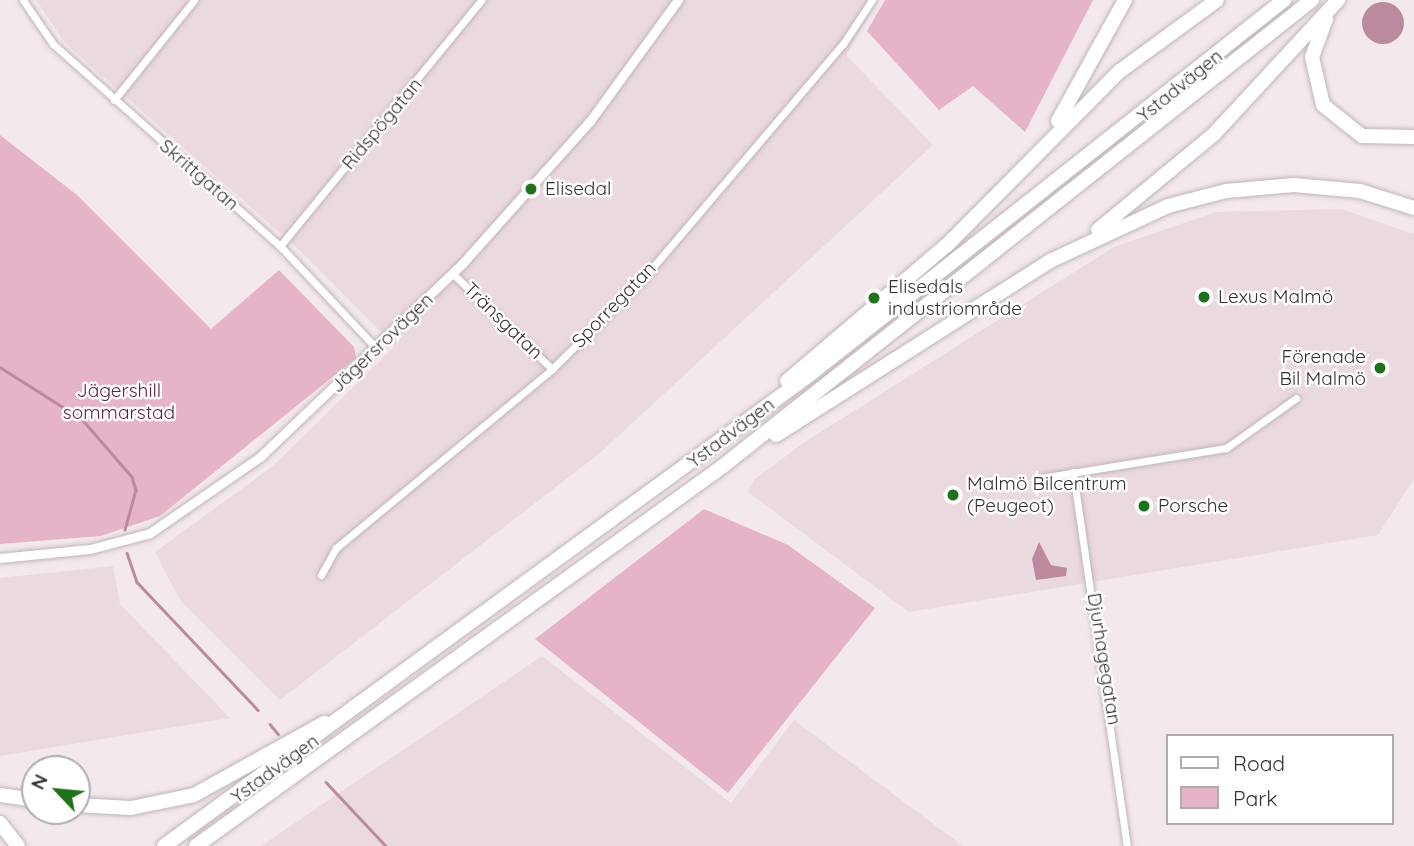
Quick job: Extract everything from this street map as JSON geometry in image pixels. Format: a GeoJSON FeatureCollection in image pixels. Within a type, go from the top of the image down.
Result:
{"type":"FeatureCollection","features":[{"type":"Feature","properties":{"kind":"highway"},"geometry":{"type":"LineString","coordinates":[[1028,161],[1086,77],[1125,0]]}},
{"type":"Feature","properties":{"kind":"highway"},"geometry":{"type":"LineString","coordinates":[[723,438],[947,245],[1028,161],[1144,50],[1217,0]]}},
{"type":"Feature","properties":{"kind":"highway","name":"Ystadvägen"},"geometry":{"type":"LineString","coordinates":[[164,846],[431,654],[723,438],[1000,228],[1284,0]]}},
{"type":"Feature","properties":{"kind":"highway","name":"Ystadvägen"},"geometry":{"type":"LineString","coordinates":[[196,846],[296,780],[723,466],[1312,0]]}},
{"type":"Feature","properties":{"kind":"highway"},"geometry":{"type":"LineString","coordinates":[[723,466],[1080,244],[1214,134],[1341,0]]}},
{"type":"Feature","properties":{"kind":"highway"},"geometry":{"type":"LineString","coordinates":[[1341,0],[1314,47],[1313,78],[1323,105],[1362,136],[1414,137]]}},
{"type":"Feature","properties":{"kind":"highway"},"geometry":{"type":"LineString","coordinates":[[1080,244],[1168,206],[1249,187],[1324,186],[1414,208]]}},
{"type":"Feature","properties":{"kind":"highway"},"geometry":{"type":"LineString","coordinates":[[91,805],[151,806],[222,784],[407,663],[431,654]]}},
{"type":"Feature","properties":{"kind":"highway"},"geometry":{"type":"LineString","coordinates":[[211,846],[296,780]]}},
{"type":"Feature","properties":{"kind":"highway"},"geometry":{"type":"LineString","coordinates":[[0,795],[21,798]]}},
{"type":"Feature","properties":{"kind":"highway"},"geometry":{"type":"LineString","coordinates":[[0,823],[18,846]]}},
{"type":"Feature","properties":{"kind":"street","name":"Skrittgatan"},"geometry":{"type":"LineString","coordinates":[[23,0],[53,44],[280,246],[377,349]]}},
{"type":"Feature","properties":{"kind":"street"},"geometry":{"type":"LineString","coordinates":[[114,100],[194,0]]}},
{"type":"Feature","properties":{"kind":"street","name":"Ridspögatan"},"geometry":{"type":"LineString","coordinates":[[280,246],[481,0]]}},
{"type":"Feature","properties":{"kind":"street","name":"Jägersrovägen"},"geometry":{"type":"LineString","coordinates":[[0,558],[90,549],[163,527],[261,456],[377,349],[453,274],[590,121],[678,0]]}},
{"type":"Feature","properties":{"kind":"street","name":"Sporregatan"},"geometry":{"type":"LineString","coordinates":[[321,575],[335,548],[552,369],[641,281],[843,44],[872,0]]}},
{"type":"Feature","properties":{"kind":"street","name":"Tränsgatan"},"geometry":{"type":"LineString","coordinates":[[453,274],[552,369]]}},
{"type":"Feature","properties":{"kind":"street"},"geometry":{"type":"LineString","coordinates":[[1041,478],[1226,448],[1297,398]]}},
{"type":"Feature","properties":{"kind":"street","name":"Djurhagegatan"},"geometry":{"type":"LineString","coordinates":[[1073,472],[1127,846]]}},
{"type":"Feature","properties":{"kind":"shaded area"},"geometry":{"type":"Polygon","coordinates":[[[36,0],[878,0],[846,55],[933,145],[600,453],[280,700],[180,600],[155,552],[273,466],[395,346],[296,247],[65,43],[36,0]]]}},
{"type":"Feature","properties":{"kind":"shaded area"},"geometry":{"type":"Polygon","coordinates":[[[1383,2],[1398,8],[1404,23],[1398,38],[1383,44],[1368,38],[1362,23],[1368,8],[1383,2]]]}},
{"type":"Feature","properties":{"kind":"shaded area"},"geometry":{"type":"Polygon","coordinates":[[[1341,209],[1414,234],[1414,479],[1378,535],[909,612],[748,492],[755,479],[805,442],[1114,247],[1216,212],[1341,209]]]}},
{"type":"Feature","properties":{"kind":"shaded area"},"geometry":{"type":"Polygon","coordinates":[[[1039,542],[1051,565],[1067,568],[1066,576],[1036,580],[1032,559],[1039,542]]]}},
{"type":"Feature","properties":{"kind":"shaded area"},"geometry":{"type":"Polygon","coordinates":[[[113,566],[120,604],[230,718],[0,756],[0,578],[113,566]]]}},
{"type":"Feature","properties":{"kind":"shaded area"},"geometry":{"type":"Polygon","coordinates":[[[542,656],[731,803],[794,720],[963,846],[261,846],[542,656]]]}},
{"type":"Feature","properties":{"kind":"green space"},"geometry":{"type":"Polygon","coordinates":[[[885,0],[1093,0],[1025,132],[973,86],[939,110],[867,31],[885,0]]]}},
{"type":"Feature","properties":{"kind":"green space","name":"Jägershill sommarstad"},"geometry":{"type":"Polygon","coordinates":[[[0,135],[77,195],[211,329],[279,270],[354,347],[356,358],[160,516],[101,536],[0,544],[0,135]]]}},
{"type":"Feature","properties":{"kind":"green space"},"geometry":{"type":"Polygon","coordinates":[[[704,509],[788,545],[875,608],[728,793],[535,639],[704,509]]]}},
{"type":"Feature","properties":{"kind":"waterway"},"geometry":{"type":"LineString","coordinates":[[0,367],[82,419],[132,477],[136,490],[125,530]]}},
{"type":"Feature","properties":{"kind":"waterway"},"geometry":{"type":"LineString","coordinates":[[127,553],[137,582],[258,710]]}},
{"type":"Feature","properties":{"kind":"waterway"},"geometry":{"type":"LineString","coordinates":[[270,724],[278,734]]}},
{"type":"Feature","properties":{"kind":"waterway"},"geometry":{"type":"LineString","coordinates":[[326,782],[386,846]]}},
{"type":"Feature","properties":{"kind":"place","name":"Elisedal"},"geometry":{"type":"Point","coordinates":[531,189]}},
{"type":"Feature","properties":{"kind":"place","name":"Lexus Malmö"},"geometry":{"type":"Point","coordinates":[1204,297]}},
{"type":"Feature","properties":{"kind":"place","name":"Elisedals industriområde"},"geometry":{"type":"Point","coordinates":[874,298]}},
{"type":"Feature","properties":{"kind":"place","name":"Förenade Bil Malmö"},"geometry":{"type":"Point","coordinates":[1380,368]}},
{"type":"Feature","properties":{"kind":"place","name":"Malmö Bilcentrum (Peugeot)"},"geometry":{"type":"Point","coordinates":[953,495]}},
{"type":"Feature","properties":{"kind":"place","name":"Porsche"},"geometry":{"type":"Point","coordinates":[1144,506]}}]}
